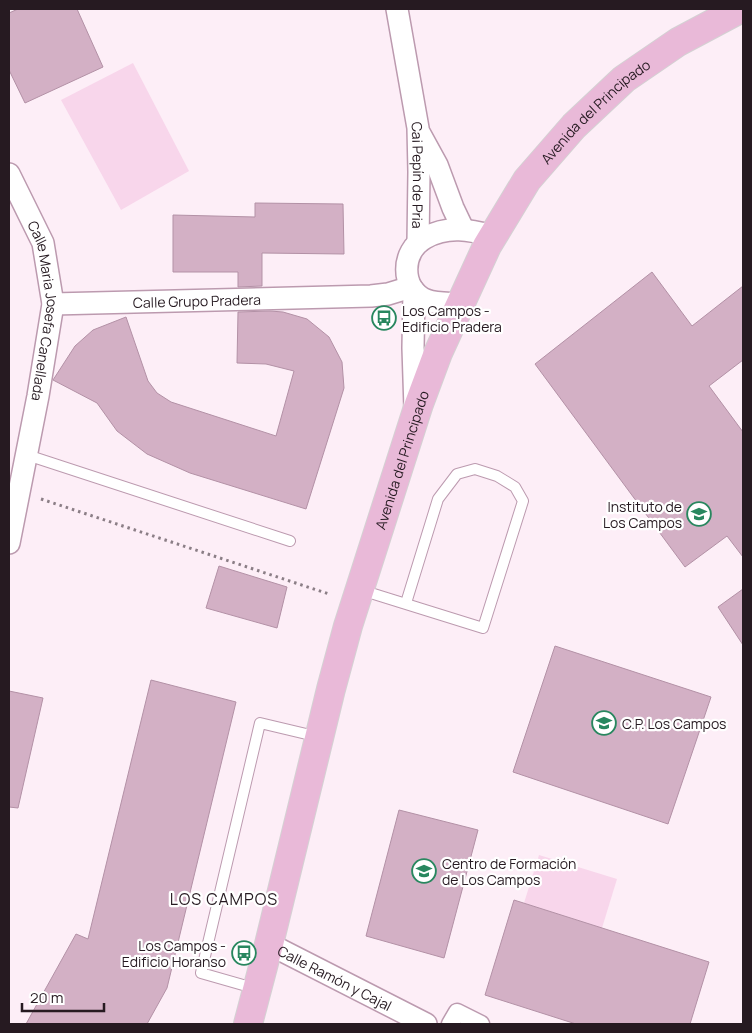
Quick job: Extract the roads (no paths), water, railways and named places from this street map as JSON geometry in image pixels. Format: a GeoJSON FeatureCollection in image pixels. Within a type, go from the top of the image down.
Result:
{"type":"FeatureCollection","features":[{"type":"Feature","properties":{"kind":"main road","name":"Avenida del Principado"},"geometry":{"type":"LineString","coordinates":[[248,1024],[331,689],[358,596],[438,353],[461,304],[494,236],[527,180],[574,126],[624,79],[678,42],[740,9]]}},
{"type":"Feature","properties":{"kind":"street"},"geometry":{"type":"LineString","coordinates":[[397,9],[418,128]]}},
{"type":"Feature","properties":{"kind":"street","name":"Cai Pepín de Pria"},"geometry":{"type":"LineString","coordinates":[[418,128],[437,166],[463,229]]}},
{"type":"Feature","properties":{"kind":"street","name":"Cai Pepín de Pria"},"geometry":{"type":"LineString","coordinates":[[418,128],[418,243]]}},
{"type":"Feature","properties":{"kind":"street","name":"Calle Maria Josefa Canellada"},"geometry":{"type":"LineString","coordinates":[[9,174],[43,242],[53,304],[38,396],[9,543]]}},
{"type":"Feature","properties":{"kind":"street","name":"Cai Pepín de Pria"},"geometry":{"type":"LineString","coordinates":[[416,416],[408,257],[418,243],[435,234],[463,229],[494,236]]}},
{"type":"Feature","properties":{"kind":"street"},"geometry":{"type":"LineString","coordinates":[[410,284],[427,300],[461,304]]}},
{"type":"Feature","properties":{"kind":"street","name":"Calle Grupo Pradera"},"geometry":{"type":"LineString","coordinates":[[53,304],[341,296],[410,284]]}},
{"type":"Feature","properties":{"kind":"street","name":"Calle Ramón y Cajal"},"geometry":{"type":"LineString","coordinates":[[269,944],[426,1024]]}},
{"type":"Feature","properties":{"kind":"street"},"geometry":{"type":"LineString","coordinates":[[450,1024],[457,1012],[481,1024]]}},
{"type":"Feature","properties":{"kind":"lane"},"geometry":{"type":"LineString","coordinates":[[27,455],[290,540]]}},
{"type":"Feature","properties":{"kind":"lane"},"geometry":{"type":"LineString","coordinates":[[358,596],[406,603],[483,628],[523,501],[515,487],[497,476],[475,470],[457,474],[438,499],[406,603]]}},
{"type":"Feature","properties":{"kind":"lane"},"geometry":{"type":"LineString","coordinates":[[258,989],[201,973],[260,723],[319,737]]}},
{"type":"Feature","properties":{"kind":"place","name":"Los Campos - Edificio Pradera"},"geometry":{"type":"Point","coordinates":[384,318]}},
{"type":"Feature","properties":{"kind":"place","name":"Instituto de Los Campos"},"geometry":{"type":"Point","coordinates":[699,514]}},
{"type":"Feature","properties":{"kind":"place","name":"C.P. Los Campos"},"geometry":{"type":"Point","coordinates":[604,723]}},
{"type":"Feature","properties":{"kind":"place","name":"Centro de Formación de Los Campos"},"geometry":{"type":"Point","coordinates":[424,871]}},
{"type":"Feature","properties":{"kind":"place","name":"Los Campos - Edificio Horanso"},"geometry":{"type":"Point","coordinates":[244,953]}},
{"type":"Feature","properties":{"kind":"district","name":"LOS CAMPOS"},"geometry":{"type":"Point","coordinates":[224,899]}}]}
